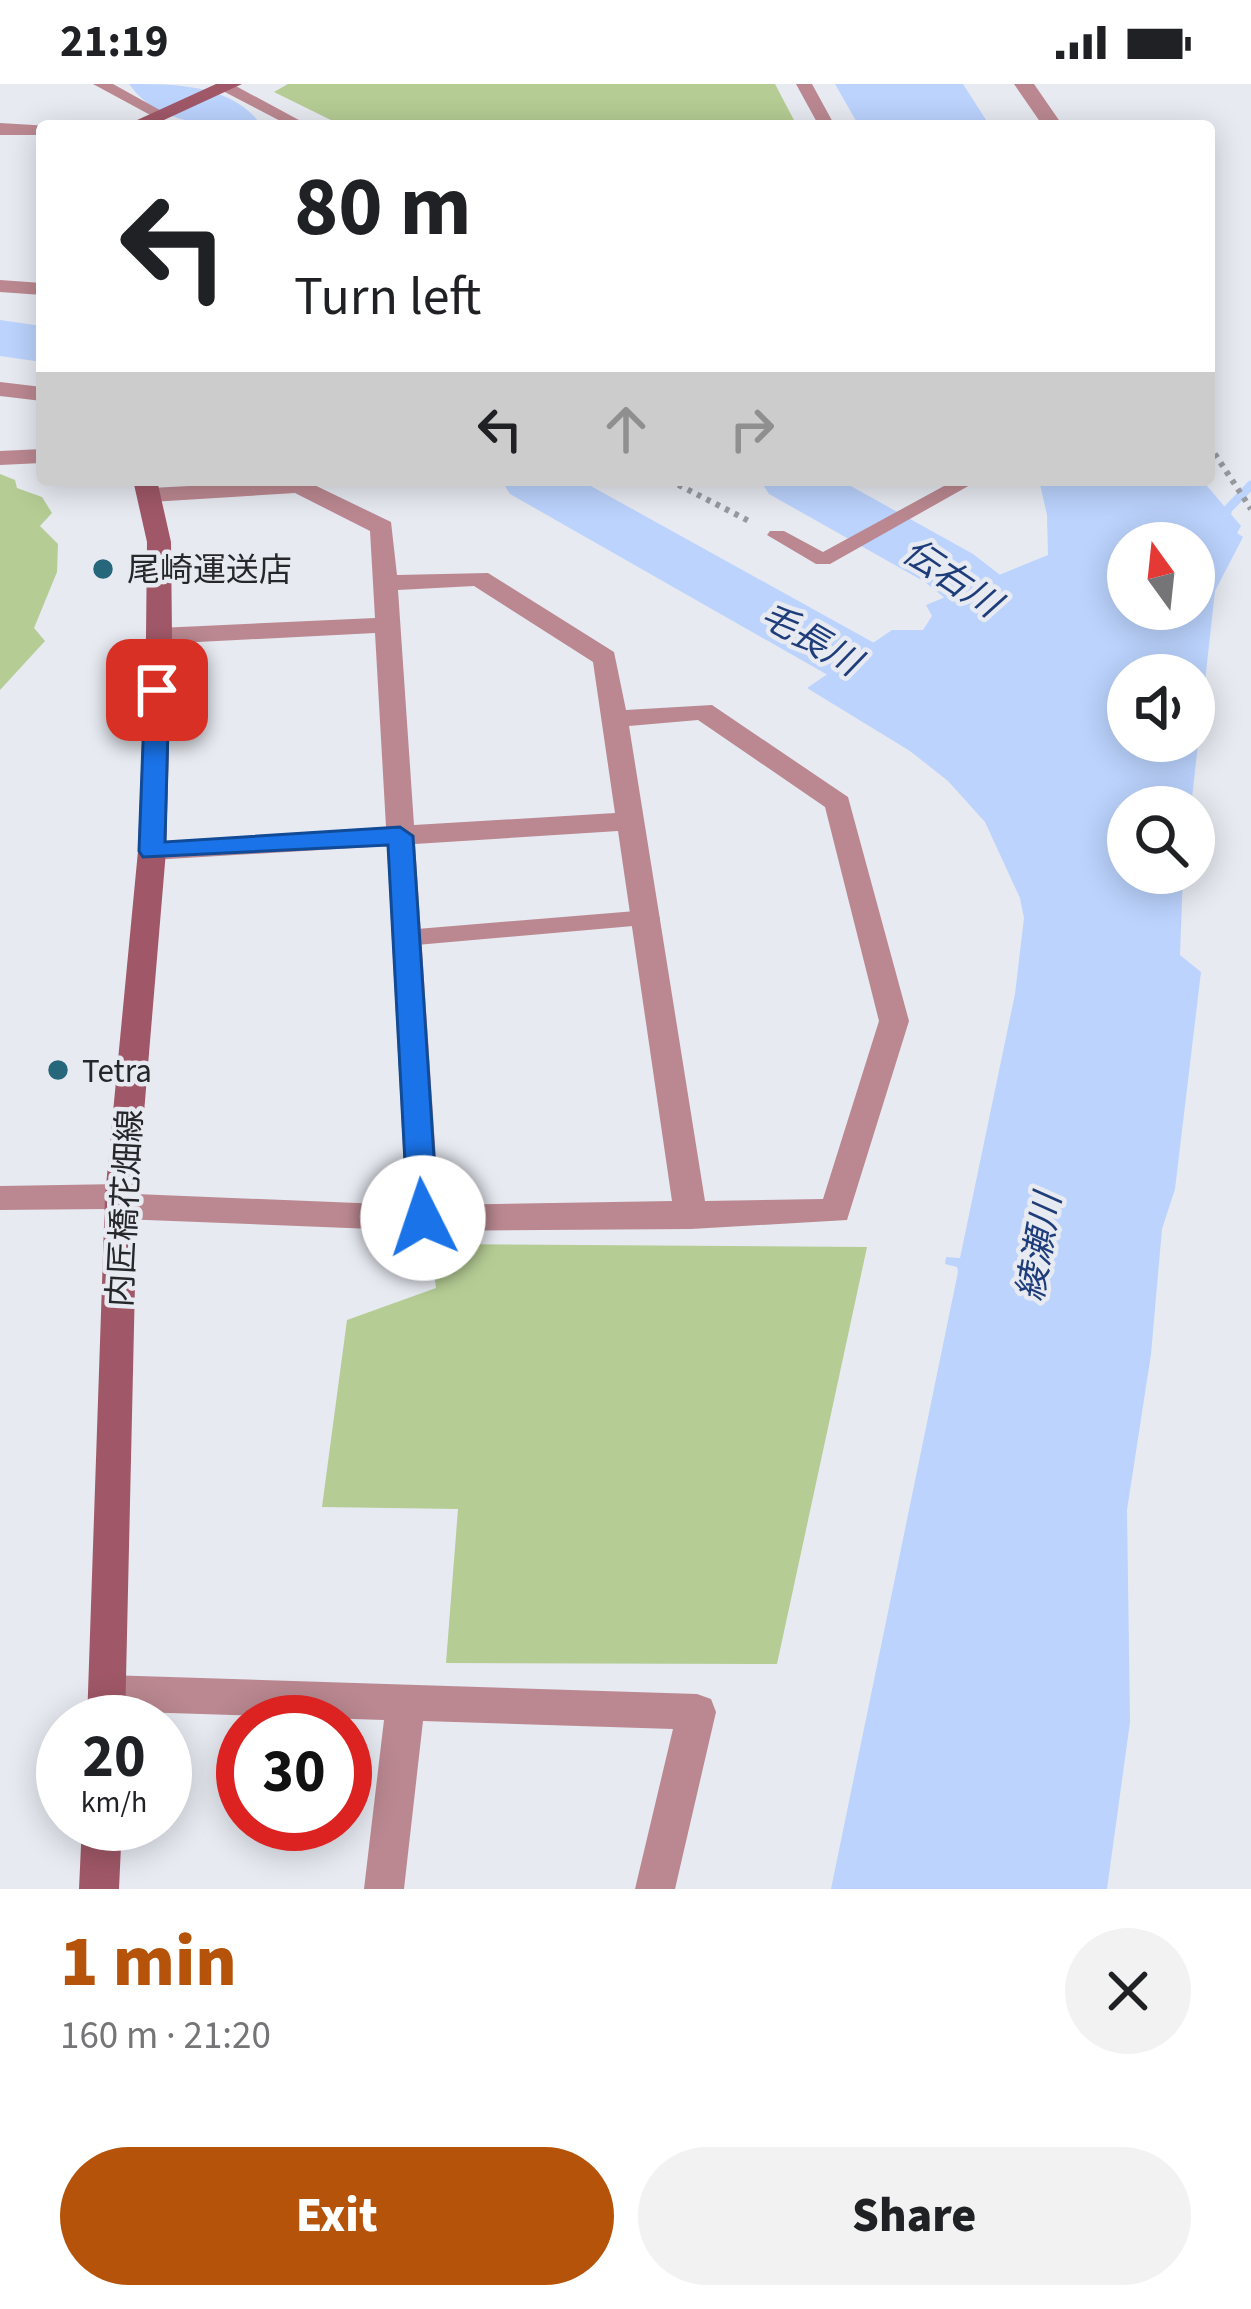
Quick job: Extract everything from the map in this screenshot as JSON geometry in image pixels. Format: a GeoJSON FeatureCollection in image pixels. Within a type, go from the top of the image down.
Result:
{"type":"FeatureCollection","features":[{"type":"Feature","properties":{"kind":"main road"},"geometry":{"type":"LineString","coordinates":[[146,120],[225,87]]}},
{"type":"Feature","properties":{"kind":"main road","name":"内匠橋花畑線"},"geometry":{"type":"LineString","coordinates":[[107,1695],[121,1201],[152,851],[159,542],[148,488]]}},
{"type":"Feature","properties":{"kind":"main road"},"geometry":{"type":"LineString","coordinates":[[99,1889],[101,1851]]}},
{"type":"Feature","properties":{"kind":"street"},"geometry":{"type":"LineString","coordinates":[[1024,84],[1049,120]]}},
{"type":"Feature","properties":{"kind":"street"},"geometry":{"type":"LineString","coordinates":[[0,129],[36,129]]}},
{"type":"Feature","properties":{"kind":"street"},"geometry":{"type":"LineString","coordinates":[[0,286],[36,289]]}},
{"type":"Feature","properties":{"kind":"street"},"geometry":{"type":"LineString","coordinates":[[0,389],[36,393]]}},
{"type":"Feature","properties":{"kind":"street"},"geometry":{"type":"LineString","coordinates":[[0,458],[36,457]]}},
{"type":"Feature","properties":{"kind":"street"},"geometry":{"type":"LineString","coordinates":[[148,488],[299,486],[382,527],[423,1218]]}},
{"type":"Feature","properties":{"kind":"street"},"geometry":{"type":"LineString","coordinates":[[387,583],[478,578],[605,658],[692,1216]]}},
{"type":"Feature","properties":{"kind":"street"},"geometry":{"type":"LineString","coordinates":[[159,636],[389,625]]}},
{"type":"Feature","properties":{"kind":"street"},"geometry":{"type":"LineString","coordinates":[[0,1198],[423,1218],[835,1211],[894,1021],[838,803],[703,711],[615,719]]}},
{"type":"Feature","properties":{"kind":"street"},"geometry":{"type":"LineString","coordinates":[[152,851],[628,821]]}},
{"type":"Feature","properties":{"kind":"street"},"geometry":{"type":"LineString","coordinates":[[192,1705],[406,1700],[697,1712],[655,1889]]}},
{"type":"Feature","properties":{"kind":"street"},"geometry":{"type":"LineString","coordinates":[[384,1889],[406,1700]]}},
{"type":"Feature","properties":{"kind":"lane"},"geometry":{"type":"LineString","coordinates":[[101,84],[161,113]]}},
{"type":"Feature","properties":{"kind":"lane"},"geometry":{"type":"LineString","coordinates":[[804,84],[824,120]]}},
{"type":"Feature","properties":{"kind":"lane"},"geometry":{"type":"LineString","coordinates":[[225,87],[290,120]]}},
{"type":"Feature","properties":{"kind":"lane"},"geometry":{"type":"LineString","coordinates":[[777,535],[823,560],[958,486]]}},
{"type":"Feature","properties":{"kind":"lane"},"geometry":{"type":"LineString","coordinates":[[405,938],[648,918]]}},
{"type":"Feature","properties":{"kind":"path"},"geometry":{"type":"LineString","coordinates":[[1215,455],[1251,509]]}},
{"type":"Feature","properties":{"kind":"path"},"geometry":{"type":"LineString","coordinates":[[681,486],[777,535]]}},
{"type":"Feature","properties":{"kind":"green space"},"geometry":{"type":"Polygon","coordinates":[[[288,84],[775,84],[794,120],[331,120],[274,92],[288,84]]]}},
{"type":"Feature","properties":{"kind":"green space"},"geometry":{"type":"Polygon","coordinates":[[[0,474],[15,480],[17,488],[42,497],[52,513],[40,526],[58,544],[57,572],[34,628],[45,641],[0,690],[0,474]]]}},
{"type":"Feature","properties":{"kind":"green space"},"geometry":{"type":"Polygon","coordinates":[[[430,1244],[867,1247],[777,1664],[446,1663],[458,1509],[322,1507],[347,1320],[436,1288],[430,1244]]]}},
{"type":"Feature","properties":{"kind":"water"},"geometry":{"type":"Polygon","coordinates":[[[835,84],[963,84],[986,120],[856,120],[835,84]]]}},
{"type":"Feature","properties":{"kind":"water","name":"綾瀬川"},"geometry":{"type":"Polygon","coordinates":[[[1040,486],[1207,486],[1241,526],[1237,533],[1243,537],[1215,591],[1215,522],[1107,522],[1107,630],[1211,630],[1208,654],[1107,654],[1107,762],[1196,762],[1193,786],[1107,786],[1107,894],[1182,894],[1180,955],[1201,972],[1175,1189],[1162,1229],[1151,1354],[1127,1510],[1130,1722],[1107,1889],[831,1889],[958,1272],[957,1267],[945,1264],[946,1257],[960,1258],[1015,994],[1024,918],[1020,898],[985,822],[948,781],[910,751],[807,688],[892,630],[923,630],[932,616],[926,605],[1048,555],[1040,486]]]}},
{"type":"Feature","properties":{"kind":"waterway","name":"伝右川"},"geometry":{"type":"LineString","coordinates":[[155,84],[224,120]]}},
{"type":"Feature","properties":{"kind":"waterway","name":"毛長川"},"geometry":{"type":"LineString","coordinates":[[0,338],[36,343]]}},
{"type":"Feature","properties":{"kind":"waterway"},"geometry":{"type":"LineString","coordinates":[[1223,524],[1228,509],[1251,485]]}},
{"type":"Feature","properties":{"kind":"waterway","name":"毛長川"},"geometry":{"type":"LineString","coordinates":[[544,486],[851,659],[940,721]]}},
{"type":"Feature","properties":{"kind":"waterway","name":"伝右川"},"geometry":{"type":"LineString","coordinates":[[803,486],[949,568],[1059,655]]}},
{"type":"Feature","properties":{"kind":"place","name":"尾崎運送店"},"geometry":{"type":"Point","coordinates":[103,569]}},
{"type":"Feature","properties":{"kind":"place","name":"Tetra"},"geometry":{"type":"Point","coordinates":[58,1070]}},
{"type":"Feature","properties":{"kind":"route"},"geometry":{"type":"LineString","coordinates":[[157,690],[152,851],[400,836],[423,1218]]}}]}
